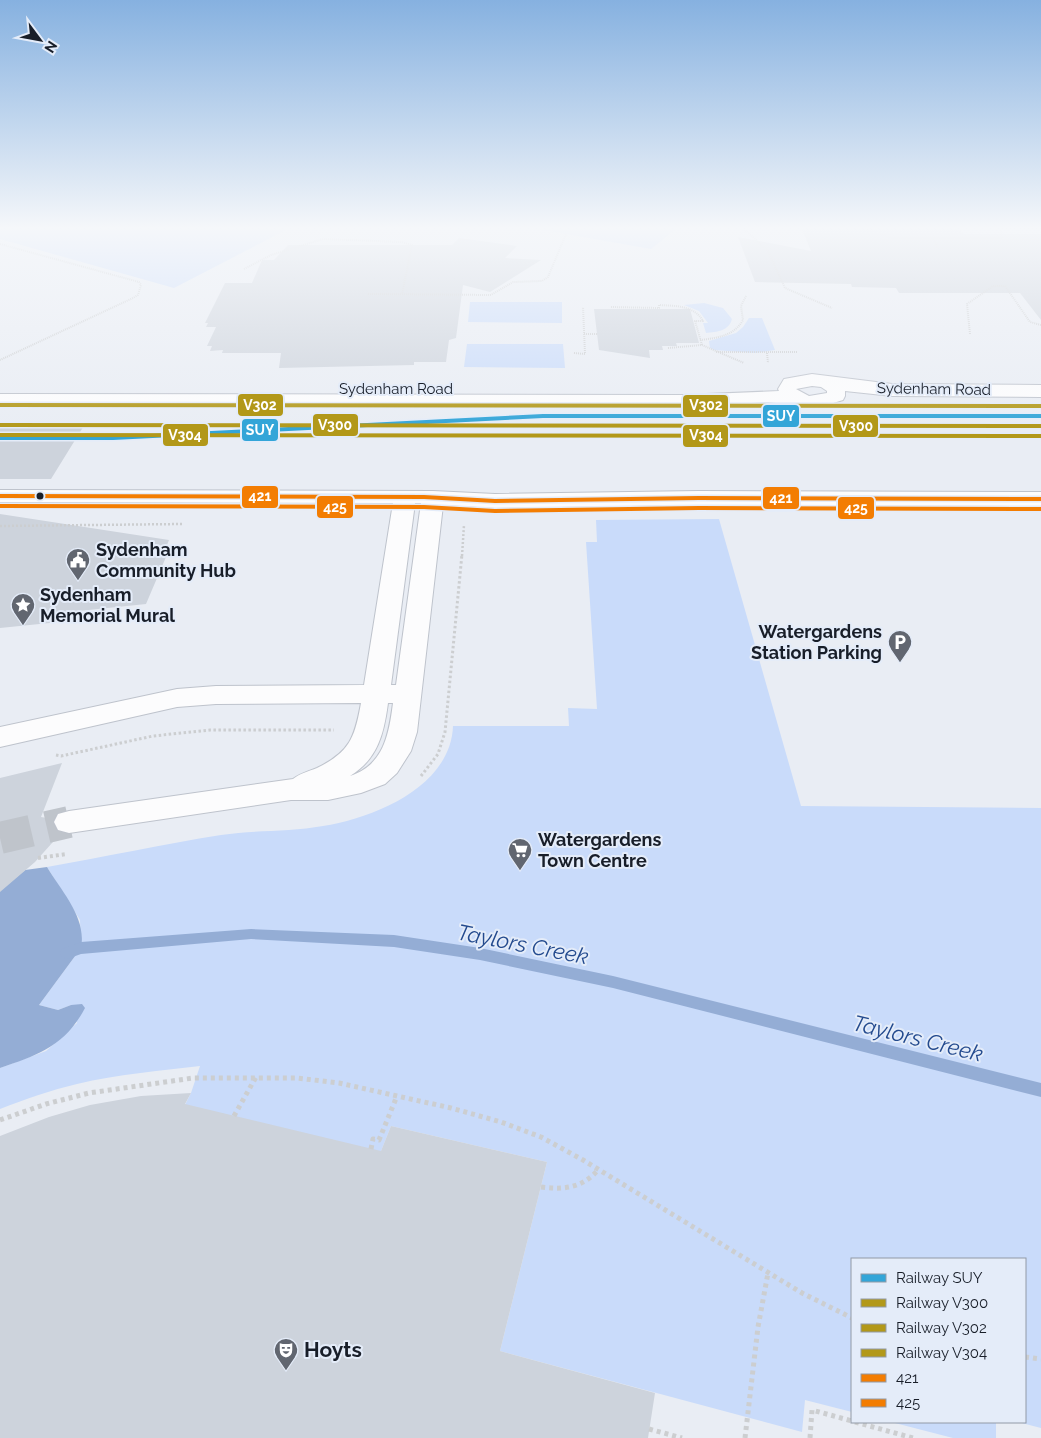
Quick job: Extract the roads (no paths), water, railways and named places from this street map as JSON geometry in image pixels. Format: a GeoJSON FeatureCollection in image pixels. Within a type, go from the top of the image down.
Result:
{"type":"FeatureCollection","features":[{"type":"Feature","properties":{"kind":"street","name":"Sydenham Road"},"geometry":{"type":"LineString","coordinates":[[0,388],[28,394],[684,401],[720,400],[794,390],[806,379],[830,391],[926,401],[1041,403]]}},
{"type":"Feature","properties":{"kind":"street","name":"Sydenham Road"},"geometry":{"type":"LineString","coordinates":[[830,391],[1041,391]]}},
{"type":"Feature","properties":{"kind":"street","name":"Sydenham Road"},"geometry":{"type":"LineString","coordinates":[[0,400],[28,394]]}},
{"type":"Feature","properties":{"kind":"street"},"geometry":{"type":"LineString","coordinates":[[0,496],[404,502],[699,498],[1041,499]]}},
{"type":"Feature","properties":{"kind":"street"},"geometry":{"type":"LineString","coordinates":[[0,510],[236,512],[404,502]]}},
{"type":"Feature","properties":{"kind":"street"},"geometry":{"type":"LineString","coordinates":[[291,790],[347,764],[358,754],[370,731],[404,502]]}},
{"type":"Feature","properties":{"kind":"street"},"geometry":{"type":"LineString","coordinates":[[69,822],[291,790],[348,788],[376,777],[396,756],[403,732],[432,502]]}},
{"type":"Feature","properties":{"kind":"street"},"geometry":{"type":"LineString","coordinates":[[0,737],[177,698],[216,695],[408,694]]}},
{"type":"Feature","properties":{"kind":"waterway","name":"Taylors Creek"},"geometry":{"type":"LineString","coordinates":[[67,953],[81,948],[251,934],[394,941],[480,954],[613,982],[1041,1090]]}},
{"type":"Feature","properties":{"kind":"tunnel"},"geometry":{"type":"LineString","coordinates":[[0,838],[69,822]]}},
{"type":"Feature","properties":{"kind":"rail line","name":"V302"},"geometry":{"type":"LineString","coordinates":[[0,405],[1041,406]]}},
{"type":"Feature","properties":{"kind":"rail line","name":"SUY"},"geometry":{"type":"LineString","coordinates":[[0,438],[113,438],[543,416],[1041,416]]}},
{"type":"Feature","properties":{"kind":"rail line","name":"V300"},"geometry":{"type":"LineString","coordinates":[[0,425],[1041,426]]}},
{"type":"Feature","properties":{"kind":"rail line","name":"V304"},"geometry":{"type":"LineString","coordinates":[[0,435],[1041,436]]}},
{"type":"Feature","properties":{"kind":"place","name":"Sydenham Community Hub"},"geometry":{"type":"Point","coordinates":[78,581]}},
{"type":"Feature","properties":{"kind":"place","name":"Sydenham Memorial Mural"},"geometry":{"type":"Point","coordinates":[23,626]}},
{"type":"Feature","properties":{"kind":"place","name":"Watergardens Station Parking"},"geometry":{"type":"Point","coordinates":[900,663]}},
{"type":"Feature","properties":{"kind":"place","name":"Watergardens Town Centre"},"geometry":{"type":"Point","coordinates":[520,871]}},
{"type":"Feature","properties":{"kind":"place","name":"Hoyts"},"geometry":{"type":"Point","coordinates":[286,1371]}}]}
